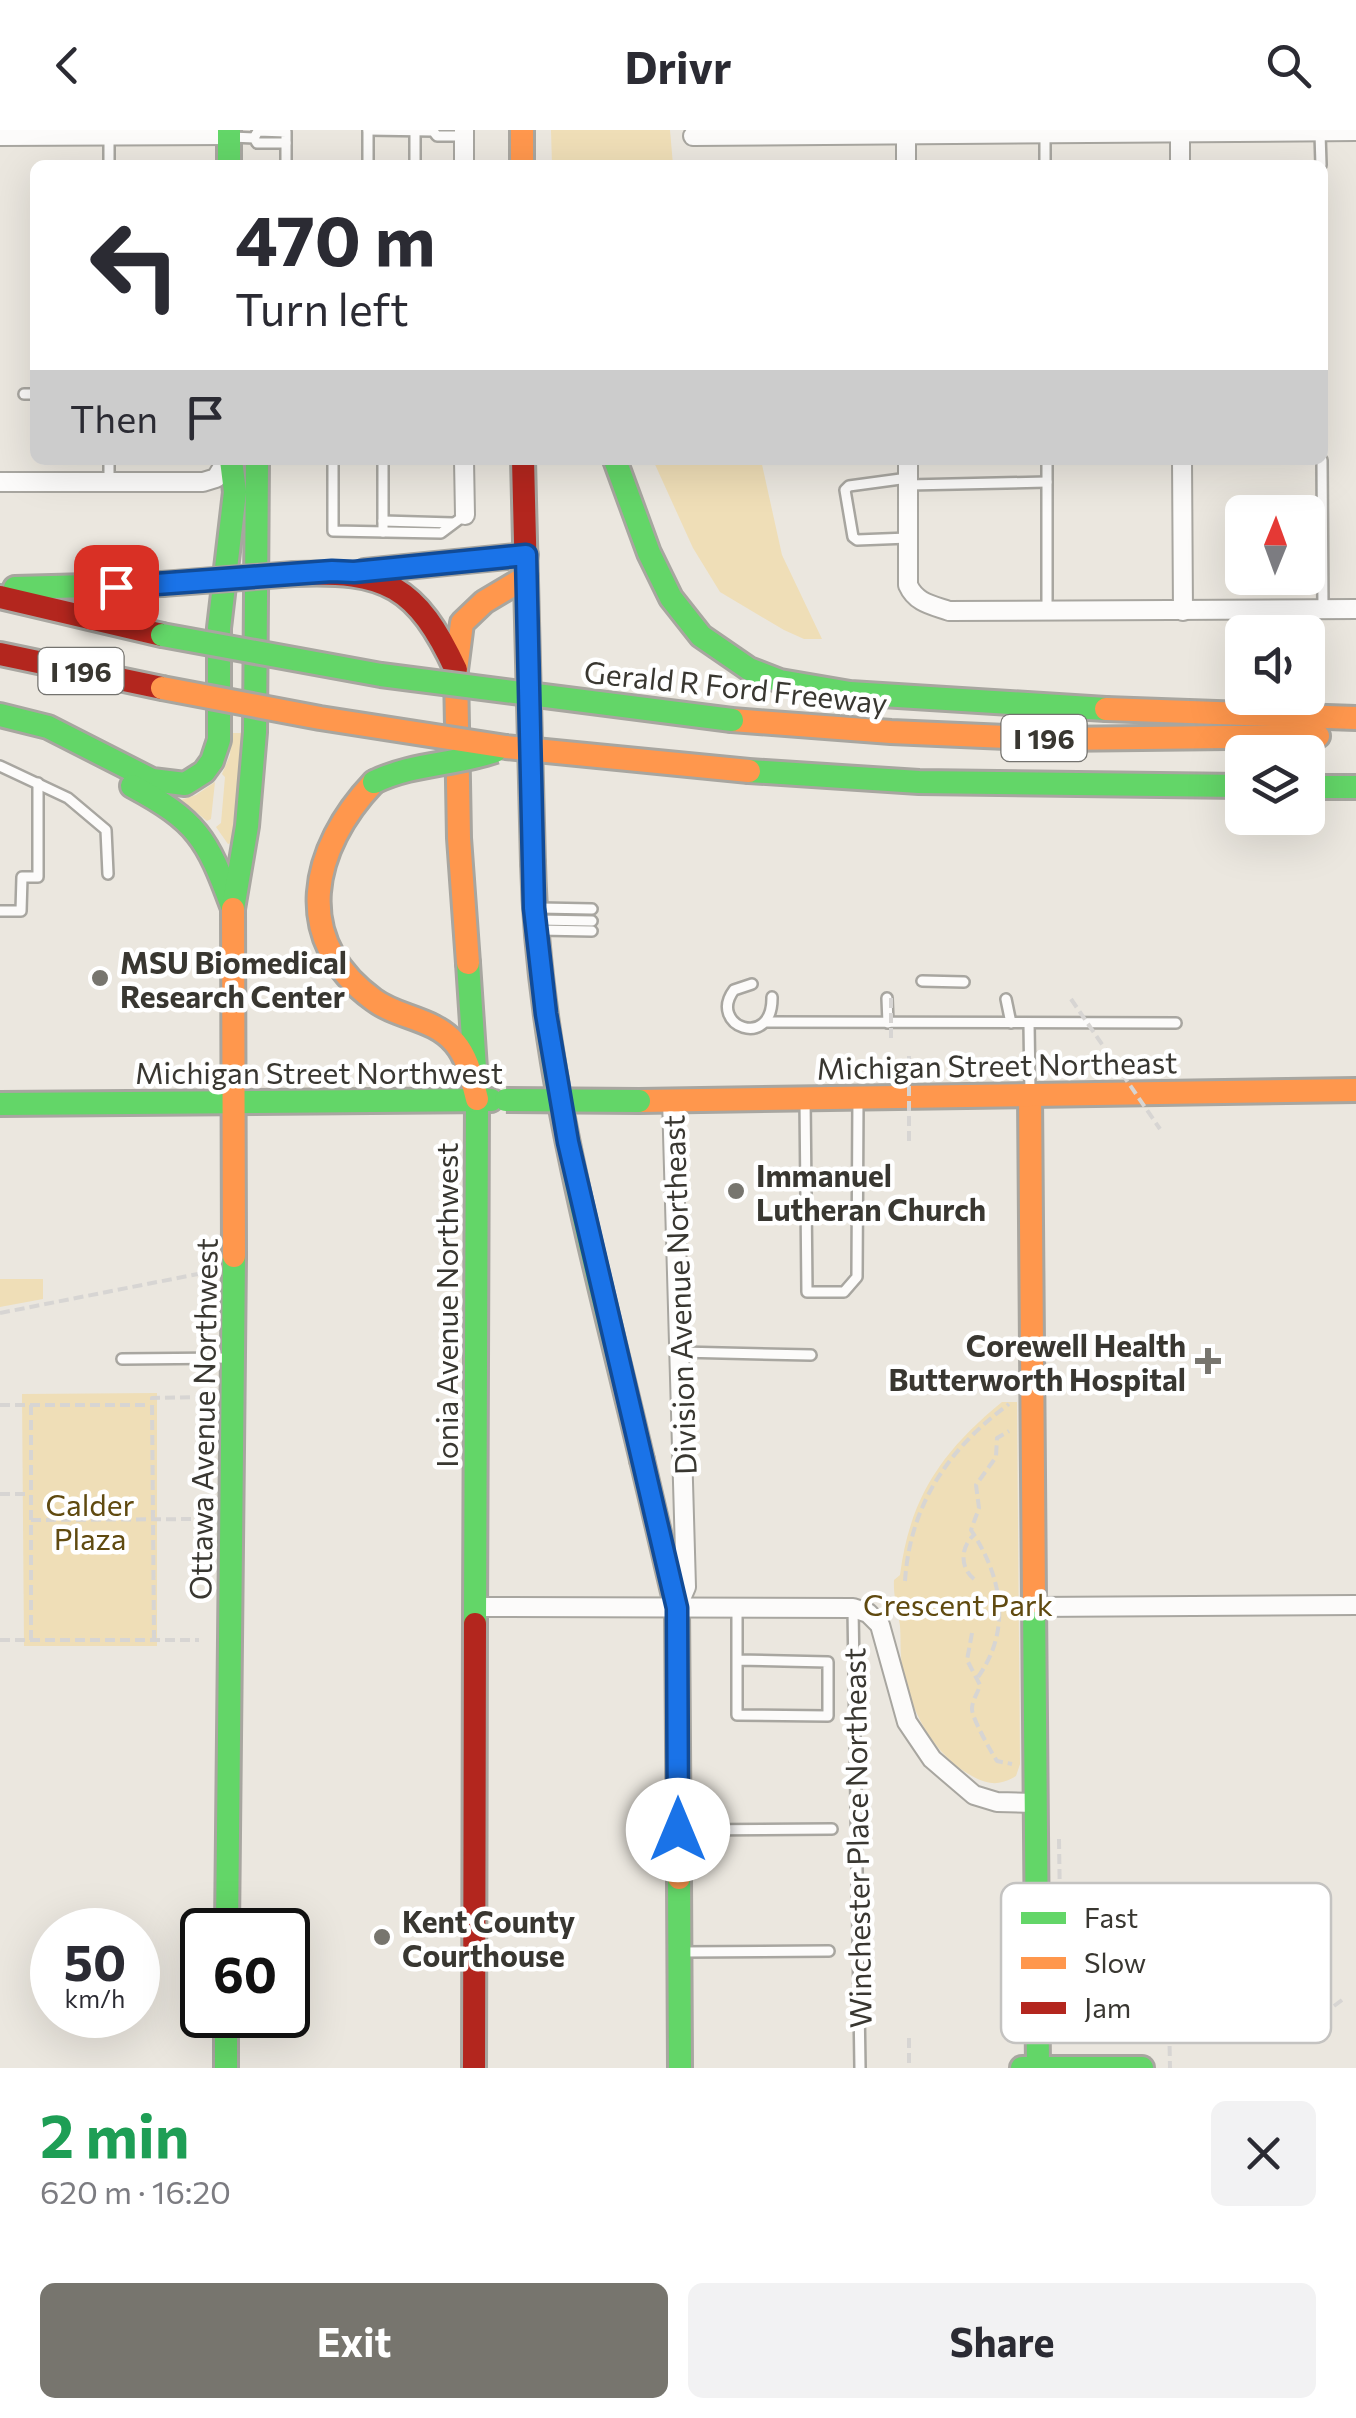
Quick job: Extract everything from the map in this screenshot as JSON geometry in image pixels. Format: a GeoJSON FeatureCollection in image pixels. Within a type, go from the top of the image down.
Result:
{"type":"FeatureCollection","features":[{"type":"Feature","properties":{"kind":"main road"},"geometry":{"type":"LineString","coordinates":[[522,130],[522,160]]}},
{"type":"Feature","properties":{"kind":"main road"},"geometry":{"type":"LineString","coordinates":[[229,134],[229,160]]}},
{"type":"Feature","properties":{"kind":"main road"},"geometry":{"type":"LineString","coordinates":[[0,715],[48,726],[152,780],[185,784],[206,771],[220,740],[219,628],[236,492],[230,465]]}},
{"type":"Feature","properties":{"kind":"main road"},"geometry":{"type":"LineString","coordinates":[[233,908],[247,826],[255,732],[257,465]]}},
{"type":"Feature","properties":{"kind":"main road"},"geometry":{"type":"LineString","coordinates":[[523,465],[536,920],[546,1014],[568,1142],[677,1608],[680,2068]]}},
{"type":"Feature","properties":{"kind":"main road"},"geometry":{"type":"LineString","coordinates":[[617,465],[666,589],[684,617],[704,639],[740,663],[776,680],[850,694],[1038,706],[1356,718]]}},
{"type":"Feature","properties":{"kind":"main road"},"geometry":{"type":"LineString","coordinates":[[0,590],[526,566]]}},
{"type":"Feature","properties":{"kind":"main road","name":"Ionia Avenue Northwest"},"geometry":{"type":"LineString","coordinates":[[474,2068],[477,1099],[459,838],[456,670],[458,640],[467,616],[526,566]]}},
{"type":"Feature","properties":{"kind":"main road"},"geometry":{"type":"LineString","coordinates":[[354,572],[390,584],[417,605],[443,640],[456,670]]}},
{"type":"Feature","properties":{"kind":"main road","name":"Gerald R Ford Freeway"},"geometry":{"type":"LineString","coordinates":[[0,598],[381,676],[732,720],[1054,739],[1356,735]]}},
{"type":"Feature","properties":{"kind":"main road","name":"I 196"},"geometry":{"type":"LineString","coordinates":[[0,654],[320,718],[506,747],[748,771],[920,782],[1225,786]]}},
{"type":"Feature","properties":{"kind":"main road"},"geometry":{"type":"LineString","coordinates":[[0,723],[186,816],[210,847],[233,908]]}},
{"type":"Feature","properties":{"kind":"main road"},"geometry":{"type":"LineString","coordinates":[[477,1099],[468,1066],[455,1044],[359,988],[328,942],[318,904],[322,855],[352,800],[396,769],[418,763],[473,760],[506,747]]}},
{"type":"Feature","properties":{"kind":"main road"},"geometry":{"type":"LineString","coordinates":[[1325,787],[1356,788]]}},
{"type":"Feature","properties":{"kind":"main road","name":"Ottawa Avenue Northwest"},"geometry":{"type":"LineString","coordinates":[[227,1908],[235,1101],[233,908]]}},
{"type":"Feature","properties":{"kind":"main road","name":"Michigan Street Northeast"},"geometry":{"type":"LineString","coordinates":[[639,1100],[1356,1090]]}},
{"type":"Feature","properties":{"kind":"main road"},"geometry":{"type":"LineString","coordinates":[[1030,1094],[1036,1883]]}},
{"type":"Feature","properties":{"kind":"main road","name":"Michigan Street Northwest"},"geometry":{"type":"LineString","coordinates":[[0,1104],[639,1100]]}},
{"type":"Feature","properties":{"kind":"main road"},"geometry":{"type":"LineString","coordinates":[[226,2038],[226,2068]]}},
{"type":"Feature","properties":{"kind":"main road"},"geometry":{"type":"LineString","coordinates":[[1038,2043],[1038,2068]]}},
{"type":"Feature","properties":{"kind":"main road"},"geometry":{"type":"LineString","coordinates":[[1022,2068],[1142,2068]]}},
{"type":"Feature","properties":{"kind":"street"},"geometry":{"type":"LineString","coordinates":[[906,132],[906,160]]}},
{"type":"Feature","properties":{"kind":"street"},"geometry":{"type":"LineString","coordinates":[[1180,132],[1180,160]]}},
{"type":"Feature","properties":{"kind":"street"},"geometry":{"type":"LineString","coordinates":[[693,136],[1356,132]]}},
{"type":"Feature","properties":{"kind":"street"},"geometry":{"type":"LineString","coordinates":[[464,133],[464,160]]}},
{"type":"Feature","properties":{"kind":"street"},"geometry":{"type":"LineString","coordinates":[[0,136],[229,134]]}},
{"type":"Feature","properties":{"kind":"street"},"geometry":{"type":"LineString","coordinates":[[0,482],[203,482],[216,478],[225,465]]}},
{"type":"Feature","properties":{"kind":"street"},"geometry":{"type":"LineString","coordinates":[[459,519],[464,465]]}},
{"type":"Feature","properties":{"kind":"street"},"geometry":{"type":"LineString","coordinates":[[1182,465],[1184,611]]}},
{"type":"Feature","properties":{"kind":"street"},"geometry":{"type":"LineString","coordinates":[[908,474],[908,585],[917,598],[949,611],[1356,609]]}},
{"type":"Feature","properties":{"kind":"street","name":"Division Avenue Northeast"},"geometry":{"type":"LineString","coordinates":[[672,1099],[686,1587],[677,1608]]}},
{"type":"Feature","properties":{"kind":"street"},"geometry":{"type":"LineString","coordinates":[[1034,1607],[1356,1605]]}},
{"type":"Feature","properties":{"kind":"street"},"geometry":{"type":"LineString","coordinates":[[474,1607],[853,1608],[868,1613],[880,1625],[906,1722],[932,1759],[974,1795],[997,1802],[1035,1803]]}},
{"type":"Feature","properties":{"kind":"lane"},"geometry":{"type":"LineString","coordinates":[[368,160],[368,130],[415,136],[464,133]]}},
{"type":"Feature","properties":{"kind":"lane"},"geometry":{"type":"LineString","coordinates":[[1045,131],[1045,160]]}},
{"type":"Feature","properties":{"kind":"lane"},"geometry":{"type":"LineString","coordinates":[[1320,132],[1320,160]]}},
{"type":"Feature","properties":{"kind":"lane"},"geometry":{"type":"LineString","coordinates":[[109,133],[109,160]]}},
{"type":"Feature","properties":{"kind":"lane"},"geometry":{"type":"LineString","coordinates":[[229,134],[254,138],[258,143],[286,143],[286,160]]}},
{"type":"Feature","properties":{"kind":"lane"},"geometry":{"type":"LineString","coordinates":[[109,483],[110,465]]}},
{"type":"Feature","properties":{"kind":"lane"},"geometry":{"type":"LineString","coordinates":[[334,465],[334,531],[459,519]]}},
{"type":"Feature","properties":{"kind":"lane"},"geometry":{"type":"LineString","coordinates":[[383,465],[383,527]]}},
{"type":"Feature","properties":{"kind":"lane"},"geometry":{"type":"LineString","coordinates":[[1047,465],[1048,612]]}},
{"type":"Feature","properties":{"kind":"lane"},"geometry":{"type":"LineString","coordinates":[[1322,465],[1323,609]]}},
{"type":"Feature","properties":{"kind":"lane"},"geometry":{"type":"LineString","coordinates":[[908,538],[853,537],[845,490],[908,474],[1047,482]]}},
{"type":"Feature","properties":{"kind":"lane"},"geometry":{"type":"LineString","coordinates":[[0,766],[88,812],[106,830],[108,874]]}},
{"type":"Feature","properties":{"kind":"lane"},"geometry":{"type":"LineString","coordinates":[[0,911],[22,911],[22,877],[38,877],[38,783]]}},
{"type":"Feature","properties":{"kind":"lane"},"geometry":{"type":"LineString","coordinates":[[536,920],[592,909]]}},
{"type":"Feature","properties":{"kind":"lane"},"geometry":{"type":"LineString","coordinates":[[536,920],[592,926]]}},
{"type":"Feature","properties":{"kind":"lane"},"geometry":{"type":"LineString","coordinates":[[922,981],[964,982]]}},
{"type":"Feature","properties":{"kind":"lane"},"geometry":{"type":"LineString","coordinates":[[752,984],[734,990],[730,996],[727,1010],[740,1027],[754,1028],[766,1022],[1176,1023]]}},
{"type":"Feature","properties":{"kind":"lane"},"geometry":{"type":"LineString","coordinates":[[766,1022],[772,997]]}},
{"type":"Feature","properties":{"kind":"lane"},"geometry":{"type":"LineString","coordinates":[[888,1022],[889,998]]}},
{"type":"Feature","properties":{"kind":"lane"},"geometry":{"type":"LineString","coordinates":[[1006,998],[1011,1022]]}},
{"type":"Feature","properties":{"kind":"lane"},"geometry":{"type":"LineString","coordinates":[[1030,1023],[1030,1094]]}},
{"type":"Feature","properties":{"kind":"lane"},"geometry":{"type":"LineString","coordinates":[[805,1096],[807,1292],[844,1292],[857,1277],[858,1096]]}},
{"type":"Feature","properties":{"kind":"lane"},"geometry":{"type":"LineString","coordinates":[[680,1352],[811,1355]]}},
{"type":"Feature","properties":{"kind":"lane"},"geometry":{"type":"LineString","coordinates":[[122,1359],[233,1358]]}},
{"type":"Feature","properties":{"kind":"lane"},"geometry":{"type":"LineString","coordinates":[[737,1608],[737,1660],[737,1715],[828,1716],[828,1662],[737,1660]]}},
{"type":"Feature","properties":{"kind":"lane","name":"Winchester Place Northeast"},"geometry":{"type":"LineString","coordinates":[[853,1608],[860,2068]]}},
{"type":"Feature","properties":{"kind":"lane"},"geometry":{"type":"LineString","coordinates":[[678,1830],[832,1828]]}},
{"type":"Feature","properties":{"kind":"lane"},"geometry":{"type":"LineString","coordinates":[[679,1952],[829,1951]]}},
{"type":"Feature","properties":{"kind":"path"},"geometry":{"type":"LineString","coordinates":[[889,998],[892,1044]]}},
{"type":"Feature","properties":{"kind":"path"},"geometry":{"type":"LineString","coordinates":[[1071,999],[1160,1129]]}},
{"type":"Feature","properties":{"kind":"path"},"geometry":{"type":"LineString","coordinates":[[909,1053],[909,1141]]}},
{"type":"Feature","properties":{"kind":"path"},"geometry":{"type":"LineString","coordinates":[[0,1313],[198,1274]]}},
{"type":"Feature","properties":{"kind":"path"},"geometry":{"type":"LineString","coordinates":[[154,1640],[152,1398],[198,1397]]}},
{"type":"Feature","properties":{"kind":"path"},"geometry":{"type":"LineString","coordinates":[[904,1581],[912,1532],[934,1481],[966,1438],[1008,1404]]}},
{"type":"Feature","properties":{"kind":"path"},"geometry":{"type":"LineString","coordinates":[[0,1405],[152,1405]]}},
{"type":"Feature","properties":{"kind":"path"},"geometry":{"type":"LineString","coordinates":[[31,1405],[31,1640]]}},
{"type":"Feature","properties":{"kind":"path"},"geometry":{"type":"LineString","coordinates":[[978,1678],[994,1646],[1000,1614],[993,1569],[971,1530],[979,1508],[978,1480],[996,1457],[997,1438],[1009,1431]]}},
{"type":"Feature","properties":{"kind":"path"},"geometry":{"type":"LineString","coordinates":[[0,1494],[31,1494]]}},
{"type":"Feature","properties":{"kind":"path"},"geometry":{"type":"LineString","coordinates":[[31,1520],[198,1519]]}},
{"type":"Feature","properties":{"kind":"path"},"geometry":{"type":"LineString","coordinates":[[974,1535],[964,1546],[966,1572],[974,1580]]}},
{"type":"Feature","properties":{"kind":"path"},"geometry":{"type":"LineString","coordinates":[[972,1633],[967,1660],[978,1678],[979,1692],[972,1708],[974,1722],[998,1762],[1012,1764]]}},
{"type":"Feature","properties":{"kind":"path"},"geometry":{"type":"LineString","coordinates":[[0,1640],[199,1640]]}},
{"type":"Feature","properties":{"kind":"path"},"geometry":{"type":"LineString","coordinates":[[1331,2008],[1346,1997]]}},
{"type":"Feature","properties":{"kind":"path"},"geometry":{"type":"LineString","coordinates":[[909,2038],[909,2068]]}},
{"type":"Feature","properties":{"kind":"path"},"geometry":{"type":"LineString","coordinates":[[1170,2043],[1170,2068]]}},
{"type":"Feature","properties":{"kind":"green space"},"geometry":{"type":"Polygon","coordinates":[[[551,130],[670,130],[673,160],[552,160],[551,130]]]}},
{"type":"Feature","properties":{"kind":"green space"},"geometry":{"type":"Polygon","coordinates":[[[655,465],[762,465],[782,555],[822,639],[804,639],[784,630],[720,592],[693,548],[655,465]]]}},
{"type":"Feature","properties":{"kind":"green space"},"geometry":{"type":"Polygon","coordinates":[[[231,733],[245,733],[228,844],[216,827],[221,823],[225,777],[222,774],[230,755],[231,733]]]}},
{"type":"Feature","properties":{"kind":"green space"},"geometry":{"type":"Polygon","coordinates":[[[215,782],[211,819],[207,821],[181,800],[215,782]]]}},
{"type":"Feature","properties":{"kind":"green space"},"geometry":{"type":"Polygon","coordinates":[[[0,1279],[43,1279],[43,1299],[0,1307],[0,1279]]]}},
{"type":"Feature","properties":{"kind":"green space","name":"Calder Plaza"},"geometry":{"type":"Polygon","coordinates":[[[157,1393],[157,1646],[24,1646],[22,1394],[157,1393]]]}},
{"type":"Feature","properties":{"kind":"green space","name":"Crescent Park"},"geometry":{"type":"Polygon","coordinates":[[[1002,1402],[1017,1402],[1020,1764],[1016,1776],[994,1783],[958,1767],[935,1743],[917,1714],[902,1666],[894,1580],[900,1575],[912,1522],[932,1478],[962,1439],[1002,1402]]]}},
{"type":"Feature","properties":{"kind":"traffic: fast"},"geometry":{"type":"LineString","coordinates":[[229,130],[229,160]]}},
{"type":"Feature","properties":{"kind":"traffic: fast"},"geometry":{"type":"LineString","coordinates":[[0,715],[48,727],[152,780],[185,784],[204,772],[219,740],[219,628],[235,492],[232,465]]}},
{"type":"Feature","properties":{"kind":"traffic: fast"},"geometry":{"type":"LineString","coordinates":[[233,909],[247,826],[255,732],[257,465]]}},
{"type":"Feature","properties":{"kind":"traffic: fast"},"geometry":{"type":"LineString","coordinates":[[617,465],[649,553],[671,598],[701,636],[749,669],[780,681],[850,693],[1106,709]]}},
{"type":"Feature","properties":{"kind":"traffic: fast"},"geometry":{"type":"LineString","coordinates":[[365,571],[526,555]]}},
{"type":"Feature","properties":{"kind":"traffic: fast"},"geometry":{"type":"LineString","coordinates":[[15,588],[162,584]]}},
{"type":"Feature","properties":{"kind":"traffic: fast"},"geometry":{"type":"LineString","coordinates":[[162,635],[381,675],[732,720]]}},
{"type":"Feature","properties":{"kind":"traffic: fast"},"geometry":{"type":"LineString","coordinates":[[374,782],[404,771],[495,751]]}},
{"type":"Feature","properties":{"kind":"traffic: fast"},"geometry":{"type":"LineString","coordinates":[[749,771],[919,782],[1225,786]]}},
{"type":"Feature","properties":{"kind":"traffic: fast"},"geometry":{"type":"LineString","coordinates":[[132,786],[172,810],[197,834],[215,863],[232,906]]}},
{"type":"Feature","properties":{"kind":"traffic: fast"},"geometry":{"type":"LineString","coordinates":[[1325,787],[1356,787]]}},
{"type":"Feature","properties":{"kind":"traffic: fast"},"geometry":{"type":"LineString","coordinates":[[533,863],[537,939],[558,1089],[642,1460]]}},
{"type":"Feature","properties":{"kind":"traffic: fast"},"geometry":{"type":"LineString","coordinates":[[468,963],[477,1099],[475,1624]]}},
{"type":"Feature","properties":{"kind":"traffic: fast"},"geometry":{"type":"LineString","coordinates":[[0,1104],[491,1100]]}},
{"type":"Feature","properties":{"kind":"traffic: fast"},"geometry":{"type":"LineString","coordinates":[[506,1100],[639,1101]]}},
{"type":"Feature","properties":{"kind":"traffic: fast"},"geometry":{"type":"LineString","coordinates":[[227,1908],[234,1256]]}},
{"type":"Feature","properties":{"kind":"traffic: fast"},"geometry":{"type":"LineString","coordinates":[[1034,1601],[1036,1883]]}},
{"type":"Feature","properties":{"kind":"traffic: fast"},"geometry":{"type":"LineString","coordinates":[[679,1878],[680,2068]]}},
{"type":"Feature","properties":{"kind":"traffic: fast"},"geometry":{"type":"LineString","coordinates":[[226,2038],[226,2068]]}},
{"type":"Feature","properties":{"kind":"traffic: fast"},"geometry":{"type":"LineString","coordinates":[[1038,2043],[1038,2068]]}},
{"type":"Feature","properties":{"kind":"traffic: fast"},"geometry":{"type":"LineString","coordinates":[[1022,2068],[1142,2068]]}},
{"type":"Feature","properties":{"kind":"traffic: slow"},"geometry":{"type":"LineString","coordinates":[[522,130],[522,160]]}},
{"type":"Feature","properties":{"kind":"traffic: slow"},"geometry":{"type":"LineString","coordinates":[[162,584],[294,574]]}},
{"type":"Feature","properties":{"kind":"traffic: slow"},"geometry":{"type":"LineString","coordinates":[[468,963],[459,838],[456,670],[462,623],[484,602],[526,577]]}},
{"type":"Feature","properties":{"kind":"traffic: slow"},"geometry":{"type":"LineString","coordinates":[[162,688],[506,747],[749,771]]}},
{"type":"Feature","properties":{"kind":"traffic: slow"},"geometry":{"type":"LineString","coordinates":[[1106,709],[1356,718]]}},
{"type":"Feature","properties":{"kind":"traffic: slow"},"geometry":{"type":"LineString","coordinates":[[732,720],[1054,739],[1225,737]]}},
{"type":"Feature","properties":{"kind":"traffic: slow"},"geometry":{"type":"LineString","coordinates":[[374,782],[352,808],[324,864],[320,922],[330,949],[347,976],[374,1000],[437,1028],[455,1043],[466,1062],[477,1099]]}},
{"type":"Feature","properties":{"kind":"traffic: slow"},"geometry":{"type":"LineString","coordinates":[[233,909],[234,1256]]}},
{"type":"Feature","properties":{"kind":"traffic: slow"},"geometry":{"type":"LineString","coordinates":[[639,1101],[1356,1090]]}},
{"type":"Feature","properties":{"kind":"traffic: slow"},"geometry":{"type":"LineString","coordinates":[[1030,1095],[1034,1601]]}},
{"type":"Feature","properties":{"kind":"traffic: slow"},"geometry":{"type":"LineString","coordinates":[[642,1460],[677,1609],[679,1878]]}},
{"type":"Feature","properties":{"kind":"traffic: jam"},"geometry":{"type":"LineString","coordinates":[[523,465],[533,863]]}},
{"type":"Feature","properties":{"kind":"traffic: jam"},"geometry":{"type":"LineString","coordinates":[[294,574],[353,576],[395,589],[427,619],[456,670]]}},
{"type":"Feature","properties":{"kind":"traffic: jam"},"geometry":{"type":"LineString","coordinates":[[0,597],[162,635]]}},
{"type":"Feature","properties":{"kind":"traffic: jam"},"geometry":{"type":"LineString","coordinates":[[0,654],[162,688]]}},
{"type":"Feature","properties":{"kind":"traffic: jam"},"geometry":{"type":"LineString","coordinates":[[474,2068],[475,1624]]}},
{"type":"Feature","properties":{"kind":"place","name":"MSU Biomedical Research Center"},"geometry":{"type":"Point","coordinates":[100,978]}},
{"type":"Feature","properties":{"kind":"place","name":"Immanuel Lutheran Church"},"geometry":{"type":"Point","coordinates":[736,1191]}},
{"type":"Feature","properties":{"kind":"place","name":"Corewell Health Butterworth Hospital"},"geometry":{"type":"Point","coordinates":[1208,1361]}},
{"type":"Feature","properties":{"kind":"place","name":"Kent County Courthouse"},"geometry":{"type":"Point","coordinates":[382,1937]}},
{"type":"Feature","properties":{"kind":"route"},"geometry":{"type":"LineString","coordinates":[[116,587],[354,572],[526,555],[534,908],[546,1014],[568,1142],[677,1608],[678,1830]]}}]}
